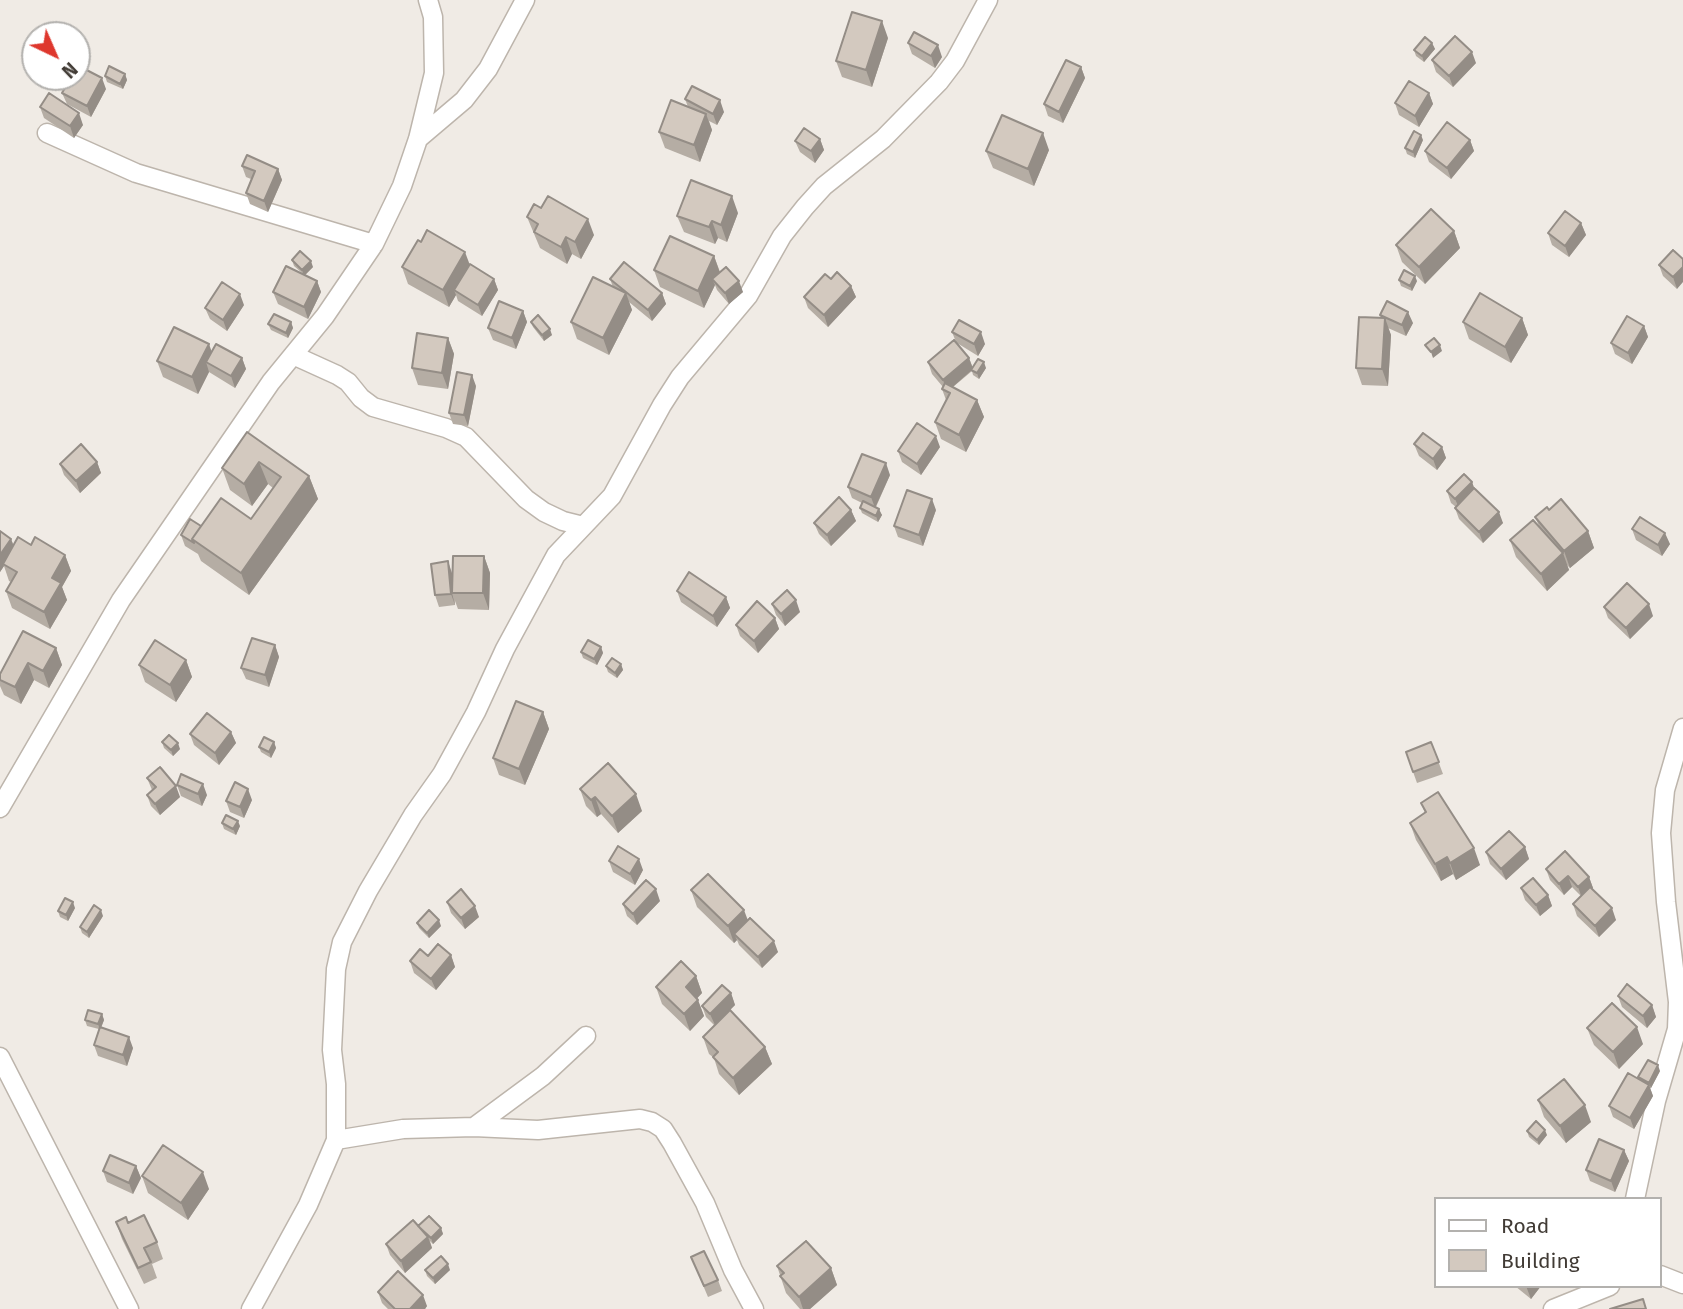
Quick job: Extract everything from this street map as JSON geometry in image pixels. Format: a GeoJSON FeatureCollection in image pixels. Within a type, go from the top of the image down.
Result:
{"type":"FeatureCollection","features":[{"type":"Feature","properties":{"kind":"street"},"geometry":{"type":"LineString","coordinates":[[0,808],[121,600],[242,422],[325,316],[374,244],[402,186],[418,139],[434,73],[433,17],[428,0]]}},
{"type":"Feature","properties":{"kind":"street"},"geometry":{"type":"LineString","coordinates":[[418,139],[464,100],[488,69],[525,0]]}},
{"type":"Feature","properties":{"kind":"street"},"geometry":{"type":"LineString","coordinates":[[251,1309],[309,1205],[336,1140],[336,1084],[332,1049],[336,969],[342,942],[368,891],[413,815],[442,774],[556,555],[612,496],[674,386],[748,296],[782,236],[824,186],[883,139],[939,82],[955,61],[988,0]]}},
{"type":"Feature","properties":{"kind":"street"},"geometry":{"type":"LineString","coordinates":[[47,133],[136,173],[374,244]]}},
{"type":"Feature","properties":{"kind":"street"},"geometry":{"type":"LineString","coordinates":[[293,355],[348,382],[360,398],[373,407],[446,428],[466,437],[526,499],[563,521],[583,526]]}},
{"type":"Feature","properties":{"kind":"street"},"geometry":{"type":"LineString","coordinates":[[1635,1197],[1656,1101],[1677,1029],[1678,1002],[1661,834],[1665,790],[1683,728]]}},
{"type":"Feature","properties":{"kind":"street"},"geometry":{"type":"LineString","coordinates":[[474,1127],[543,1076],[586,1036]]}},
{"type":"Feature","properties":{"kind":"street"},"geometry":{"type":"LineString","coordinates":[[0,1057],[129,1309]]}},
{"type":"Feature","properties":{"kind":"street"},"geometry":{"type":"LineString","coordinates":[[336,1140],[403,1129],[474,1127],[538,1130],[640,1119],[663,1129],[705,1203],[733,1270],[754,1309]]}},
{"type":"Feature","properties":{"kind":"street"},"geometry":{"type":"LineString","coordinates":[[1662,1276],[1683,1284]]}},
{"type":"Feature","properties":{"kind":"street"},"geometry":{"type":"LineString","coordinates":[[1553,1309],[1604,1288]]}},
{"type":"Feature","properties":{"kind":"building"},"geometry":{"type":"Polygon","coordinates":[[[852,12],[882,21],[866,70],[836,61],[852,12]]]}},
{"type":"Feature","properties":{"kind":"building"},"geometry":{"type":"Polygon","coordinates":[[[914,32],[938,45],[931,56],[908,43],[914,32]]]}},
{"type":"Feature","properties":{"kind":"building"},"geometry":{"type":"Polygon","coordinates":[[[1455,36],[1472,52],[1449,76],[1432,60],[1455,36]]]}},
{"type":"Feature","properties":{"kind":"building"},"geometry":{"type":"Polygon","coordinates":[[[1425,37],[1432,43],[1422,56],[1414,50],[1425,37]]]}},
{"type":"Feature","properties":{"kind":"building"},"geometry":{"type":"Polygon","coordinates":[[[1066,60],[1081,67],[1059,112],[1044,104],[1066,60]]]}},
{"type":"Feature","properties":{"kind":"building"},"geometry":{"type":"Polygon","coordinates":[[[109,66],[125,74],[120,84],[105,76],[109,66]]]}},
{"type":"Feature","properties":{"kind":"building"},"geometry":{"type":"Polygon","coordinates":[[[91,72],[102,78],[87,106],[62,93],[91,91],[91,72]]]}},
{"type":"Feature","properties":{"kind":"building"},"geometry":{"type":"Polygon","coordinates":[[[1409,81],[1429,93],[1415,116],[1395,103],[1409,81]]]}},
{"type":"Feature","properties":{"kind":"building"},"geometry":{"type":"Polygon","coordinates":[[[692,86],[720,100],[713,114],[685,99],[692,86]]]}},
{"type":"Feature","properties":{"kind":"building"},"geometry":{"type":"Polygon","coordinates":[[[49,93],[79,113],[70,126],[40,107],[49,93]]]}},
{"type":"Feature","properties":{"kind":"building"},"geometry":{"type":"Polygon","coordinates":[[[671,100],[706,114],[694,145],[659,132],[671,100]]]}},
{"type":"Feature","properties":{"kind":"building"},"geometry":{"type":"Polygon","coordinates":[[[1002,115],[1043,133],[1028,169],[986,151],[1002,115]]]}},
{"type":"Feature","properties":{"kind":"building"},"geometry":{"type":"Polygon","coordinates":[[[1447,122],[1470,140],[1447,168],[1425,151],[1447,122]]]}},
{"type":"Feature","properties":{"kind":"building"},"geometry":{"type":"Polygon","coordinates":[[[804,128],[820,139],[811,151],[795,141],[804,128]]]}},
{"type":"Feature","properties":{"kind":"building"},"geometry":{"type":"Polygon","coordinates":[[[1414,131],[1421,135],[1413,152],[1405,148],[1414,131]]]}},
{"type":"Feature","properties":{"kind":"building"},"geometry":{"type":"Polygon","coordinates":[[[247,155],[278,169],[264,201],[246,193],[255,171],[242,166],[247,155]]]}},
{"type":"Feature","properties":{"kind":"building"},"geometry":{"type":"Polygon","coordinates":[[[691,180],[732,196],[721,225],[712,221],[709,227],[677,216],[691,180]]]}},
{"type":"Feature","properties":{"kind":"building"},"geometry":{"type":"Polygon","coordinates":[[[548,196],[588,219],[575,242],[566,237],[561,247],[534,232],[538,224],[527,217],[534,204],[541,208],[548,196]]]}},
{"type":"Feature","properties":{"kind":"building"},"geometry":{"type":"Polygon","coordinates":[[[1431,209],[1454,231],[1419,267],[1396,245],[1431,209]]]}},
{"type":"Feature","properties":{"kind":"building"},"geometry":{"type":"Polygon","coordinates":[[[1565,211],[1581,223],[1565,246],[1548,233],[1565,211]]]}},
{"type":"Feature","properties":{"kind":"building"},"geometry":{"type":"Polygon","coordinates":[[[427,230],[465,252],[443,290],[402,267],[427,230]]]}},
{"type":"Feature","properties":{"kind":"building"},"geometry":{"type":"Polygon","coordinates":[[[670,236],[714,256],[698,291],[654,270],[670,236]]]}},
{"type":"Feature","properties":{"kind":"building"},"geometry":{"type":"Polygon","coordinates":[[[1673,250],[1683,259],[1683,267],[1673,277],[1659,265],[1673,250]]]}},
{"type":"Feature","properties":{"kind":"building"},"geometry":{"type":"Polygon","coordinates":[[[300,251],[311,261],[302,270],[292,260],[300,251]]]}},
{"type":"Feature","properties":{"kind":"building"},"geometry":{"type":"Polygon","coordinates":[[[624,262],[662,293],[648,310],[610,279],[624,262]]]}},
{"type":"Feature","properties":{"kind":"building"},"geometry":{"type":"Polygon","coordinates":[[[470,264],[494,279],[478,305],[454,290],[470,264]]]}},
{"type":"Feature","properties":{"kind":"building"},"geometry":{"type":"Polygon","coordinates":[[[286,266],[317,281],[304,307],[273,292],[286,266]]]}},
{"type":"Feature","properties":{"kind":"building"},"geometry":{"type":"Polygon","coordinates":[[[726,267],[739,281],[725,293],[712,279],[726,267]]]}},
{"type":"Feature","properties":{"kind":"building"},"geometry":{"type":"Polygon","coordinates":[[[1404,270],[1415,276],[1410,286],[1399,280],[1404,270]]]}},
{"type":"Feature","properties":{"kind":"building"},"geometry":{"type":"Polygon","coordinates":[[[837,272],[851,286],[824,315],[804,297],[825,274],[831,279],[837,272]]]}},
{"type":"Feature","properties":{"kind":"building"},"geometry":{"type":"Polygon","coordinates":[[[593,277],[626,293],[603,338],[571,322],[593,277]]]}},
{"type":"Feature","properties":{"kind":"building"},"geometry":{"type":"Polygon","coordinates":[[[222,282],[240,294],[223,320],[205,308],[222,282]]]}},
{"type":"Feature","properties":{"kind":"building"},"geometry":{"type":"Polygon","coordinates":[[[1480,293],[1522,318],[1505,347],[1463,322],[1480,293]]]}},
{"type":"Feature","properties":{"kind":"building"},"geometry":{"type":"Polygon","coordinates":[[[499,301],[523,311],[512,338],[488,328],[499,301]]]}},
{"type":"Feature","properties":{"kind":"building"},"geometry":{"type":"Polygon","coordinates":[[[1387,301],[1408,312],[1402,325],[1380,315],[1387,301]]]}},
{"type":"Feature","properties":{"kind":"building"},"geometry":{"type":"Polygon","coordinates":[[[274,314],[291,322],[286,333],[268,324],[274,314]]]}},
{"type":"Feature","properties":{"kind":"building"},"geometry":{"type":"Polygon","coordinates":[[[538,315],[550,329],[542,335],[531,322],[538,315]]]}},
{"type":"Feature","properties":{"kind":"building"},"geometry":{"type":"Polygon","coordinates":[[[1627,316],[1644,326],[1628,353],[1611,343],[1627,316]]]}},
{"type":"Feature","properties":{"kind":"building"},"geometry":{"type":"Polygon","coordinates":[[[1359,317],[1385,318],[1382,369],[1356,368],[1359,317]]]}},
{"type":"Feature","properties":{"kind":"building"},"geometry":{"type":"Polygon","coordinates":[[[959,320],[981,332],[974,344],[952,332],[959,320]]]}},
{"type":"Feature","properties":{"kind":"building"},"geometry":{"type":"Polygon","coordinates":[[[174,327],[209,344],[192,377],[157,361],[174,327]]]}},
{"type":"Feature","properties":{"kind":"building"},"geometry":{"type":"Polygon","coordinates":[[[417,333],[448,338],[442,373],[412,368],[417,333]]]}},
{"type":"Feature","properties":{"kind":"building"},"geometry":{"type":"Polygon","coordinates":[[[1434,338],[1440,345],[1431,352],[1425,345],[1434,338]]]}},
{"type":"Feature","properties":{"kind":"building"},"geometry":{"type":"Polygon","coordinates":[[[954,340],[969,358],[943,380],[928,362],[954,340]]]}},
{"type":"Feature","properties":{"kind":"building"},"geometry":{"type":"Polygon","coordinates":[[[216,344],[242,358],[231,376],[206,362],[216,344]]]}},
{"type":"Feature","properties":{"kind":"building"},"geometry":{"type":"Polygon","coordinates":[[[978,359],[984,362],[977,373],[971,370],[978,359]]]}},
{"type":"Feature","properties":{"kind":"building"},"geometry":{"type":"Polygon","coordinates":[[[457,372],[472,375],[464,415],[449,413],[457,372]]]}},
{"type":"Feature","properties":{"kind":"building"},"geometry":{"type":"Polygon","coordinates":[[[945,383],[977,400],[959,435],[935,422],[950,393],[942,389],[945,383]]]}},
{"type":"Feature","properties":{"kind":"building"},"geometry":{"type":"Polygon","coordinates":[[[917,423],[936,436],[917,464],[898,451],[917,423]]]}},
{"type":"Feature","properties":{"kind":"building"},"geometry":{"type":"Polygon","coordinates":[[[247,432],[309,476],[241,573],[192,539],[221,498],[251,519],[281,477],[259,462],[244,484],[222,468],[247,432]]]}},
{"type":"Feature","properties":{"kind":"building"},"geometry":{"type":"Polygon","coordinates":[[[1423,433],[1442,447],[1433,459],[1414,444],[1423,433]]]}},
{"type":"Feature","properties":{"kind":"building"},"geometry":{"type":"Polygon","coordinates":[[[81,444],[97,462],[76,481],[60,464],[81,444]]]}},
{"type":"Feature","properties":{"kind":"building"},"geometry":{"type":"Polygon","coordinates":[[[862,454],[886,463],[871,497],[848,487],[862,454]]]}},
{"type":"Feature","properties":{"kind":"building"},"geometry":{"type":"Polygon","coordinates":[[[1464,474],[1472,482],[1455,499],[1447,491],[1464,474]]]}},
{"type":"Feature","properties":{"kind":"building"},"geometry":{"type":"Polygon","coordinates":[[[1474,488],[1499,512],[1479,532],[1455,508],[1474,488]]]}},
{"type":"Feature","properties":{"kind":"building"},"geometry":{"type":"Polygon","coordinates":[[[907,490],[932,499],[919,535],[894,526],[907,490]]]}},
{"type":"Feature","properties":{"kind":"building"},"geometry":{"type":"Polygon","coordinates":[[[839,497],[851,510],[827,535],[814,523],[839,497]]]}},
{"type":"Feature","properties":{"kind":"building"},"geometry":{"type":"Polygon","coordinates":[[[1561,499],[1588,531],[1564,551],[1535,517],[1547,507],[1549,510],[1561,499]]]}},
{"type":"Feature","properties":{"kind":"building"},"geometry":{"type":"Polygon","coordinates":[[[863,501],[879,509],[876,516],[860,508],[863,501]]]}},
{"type":"Feature","properties":{"kind":"building"},"geometry":{"type":"Polygon","coordinates":[[[1640,517],[1665,533],[1658,545],[1632,529],[1640,517]]]}},
{"type":"Feature","properties":{"kind":"building"},"geometry":{"type":"Polygon","coordinates":[[[190,519],[201,526],[192,539],[194,543],[181,535],[190,519]]]}},
{"type":"Feature","properties":{"kind":"building"},"geometry":{"type":"Polygon","coordinates":[[[1533,520],[1563,553],[1541,574],[1510,540],[1533,520]]]}},
{"type":"Feature","properties":{"kind":"building"},"geometry":{"type":"Polygon","coordinates":[[[0,531],[11,539],[0,555],[0,531]]]}},
{"type":"Feature","properties":{"kind":"building"},"geometry":{"type":"Polygon","coordinates":[[[18,537],[31,545],[35,537],[65,555],[52,578],[61,583],[44,612],[6,591],[17,572],[3,564],[18,537]]]}},
{"type":"Feature","properties":{"kind":"building"},"geometry":{"type":"Polygon","coordinates":[[[453,556],[484,556],[483,593],[452,593],[453,556]]]}},
{"type":"Feature","properties":{"kind":"building"},"geometry":{"type":"Polygon","coordinates":[[[448,561],[451,594],[435,595],[431,564],[448,561]]]}},
{"type":"Feature","properties":{"kind":"building"},"geometry":{"type":"Polygon","coordinates":[[[689,572],[726,597],[713,616],[677,591],[689,572]]]}},
{"type":"Feature","properties":{"kind":"building"},"geometry":{"type":"Polygon","coordinates":[[[1627,583],[1649,604],[1626,628],[1604,607],[1627,583]]]}},
{"type":"Feature","properties":{"kind":"building"},"geometry":{"type":"Polygon","coordinates":[[[787,590],[796,600],[781,614],[772,604],[787,590]]]}},
{"type":"Feature","properties":{"kind":"building"},"geometry":{"type":"Polygon","coordinates":[[[757,601],[775,618],[754,641],[736,625],[757,601]]]}},
{"type":"Feature","properties":{"kind":"building"},"geometry":{"type":"Polygon","coordinates":[[[23,631],[56,648],[43,671],[28,663],[15,687],[0,680],[0,674],[23,631]]]}},
{"type":"Feature","properties":{"kind":"building"},"geometry":{"type":"Polygon","coordinates":[[[252,638],[275,645],[265,675],[241,668],[252,638]]]}},
{"type":"Feature","properties":{"kind":"building"},"geometry":{"type":"Polygon","coordinates":[[[155,640],[186,660],[170,685],[139,665],[155,640]]]}},
{"type":"Feature","properties":{"kind":"building"},"geometry":{"type":"Polygon","coordinates":[[[588,640],[601,647],[594,659],[581,652],[588,640]]]}},
{"type":"Feature","properties":{"kind":"building"},"geometry":{"type":"Polygon","coordinates":[[[612,658],[621,664],[615,673],[606,666],[612,658]]]}},
{"type":"Feature","properties":{"kind":"building"},"geometry":{"type":"Polygon","coordinates":[[[516,701],[543,712],[519,769],[493,758],[516,701]]]}},
{"type":"Feature","properties":{"kind":"building"},"geometry":{"type":"Polygon","coordinates":[[[207,713],[231,732],[215,753],[190,734],[207,713]]]}},
{"type":"Feature","properties":{"kind":"building"},"geometry":{"type":"Polygon","coordinates":[[[169,735],[178,743],[171,750],[162,742],[169,735]]]}},
{"type":"Feature","properties":{"kind":"building"},"geometry":{"type":"Polygon","coordinates":[[[264,737],[274,742],[269,752],[259,747],[264,737]]]}},
{"type":"Feature","properties":{"kind":"building"},"geometry":{"type":"Polygon","coordinates":[[[1431,742],[1439,762],[1413,772],[1406,752],[1431,742]]]}},
{"type":"Feature","properties":{"kind":"building"},"geometry":{"type":"Polygon","coordinates":[[[608,763],[636,794],[612,816],[595,797],[591,800],[580,789],[608,763]]]}},
{"type":"Feature","properties":{"kind":"building"},"geometry":{"type":"Polygon","coordinates":[[[160,767],[176,786],[155,804],[147,795],[156,787],[147,778],[160,767]]]}},
{"type":"Feature","properties":{"kind":"building"},"geometry":{"type":"Polygon","coordinates":[[[181,774],[203,784],[198,794],[177,785],[181,774]]]}},
{"type":"Feature","properties":{"kind":"building"},"geometry":{"type":"Polygon","coordinates":[[[235,782],[248,789],[240,807],[226,801],[235,782]]]}},
{"type":"Feature","properties":{"kind":"building"},"geometry":{"type":"Polygon","coordinates":[[[1438,792],[1474,848],[1450,863],[1447,857],[1435,864],[1410,823],[1426,812],[1421,803],[1438,792]]]}},
{"type":"Feature","properties":{"kind":"building"},"geometry":{"type":"Polygon","coordinates":[[[226,815],[238,821],[233,829],[222,823],[226,815]]]}},
{"type":"Feature","properties":{"kind":"building"},"geometry":{"type":"Polygon","coordinates":[[[1509,831],[1525,847],[1501,869],[1486,852],[1509,831]]]}},
{"type":"Feature","properties":{"kind":"building"},"geometry":{"type":"Polygon","coordinates":[[[618,846],[639,859],[630,874],[609,861],[618,846]]]}},
{"type":"Feature","properties":{"kind":"building"},"geometry":{"type":"Polygon","coordinates":[[[1565,851],[1589,877],[1578,887],[1568,876],[1559,884],[1546,869],[1565,851]]]}},
{"type":"Feature","properties":{"kind":"building"},"geometry":{"type":"Polygon","coordinates":[[[708,874],[744,910],[728,926],[691,890],[708,874]]]}},
{"type":"Feature","properties":{"kind":"building"},"geometry":{"type":"Polygon","coordinates":[[[1533,878],[1548,895],[1536,905],[1521,888],[1533,878]]]}},
{"type":"Feature","properties":{"kind":"building"},"geometry":{"type":"Polygon","coordinates":[[[646,880],[656,889],[633,914],[623,904],[646,880]]]}},
{"type":"Feature","properties":{"kind":"building"},"geometry":{"type":"Polygon","coordinates":[[[1590,887],[1612,908],[1595,926],[1573,904],[1590,887]]]}},
{"type":"Feature","properties":{"kind":"building"},"geometry":{"type":"Polygon","coordinates":[[[461,889],[475,906],[461,918],[447,902],[461,889]]]}},
{"type":"Feature","properties":{"kind":"building"},"geometry":{"type":"Polygon","coordinates":[[[65,898],[73,902],[66,915],[58,911],[65,898]]]}},
{"type":"Feature","properties":{"kind":"building"},"geometry":{"type":"Polygon","coordinates":[[[94,905],[101,910],[87,932],[80,927],[94,905]]]}},
{"type":"Feature","properties":{"kind":"building"},"geometry":{"type":"Polygon","coordinates":[[[429,910],[439,920],[427,933],[417,923],[429,910]]]}},
{"type":"Feature","properties":{"kind":"building"},"geometry":{"type":"Polygon","coordinates":[[[750,918],[774,941],[758,957],[734,934],[750,918]]]}},
{"type":"Feature","properties":{"kind":"building"},"geometry":{"type":"Polygon","coordinates":[[[438,944],[451,955],[431,979],[410,961],[420,949],[428,956],[438,944]]]}},
{"type":"Feature","properties":{"kind":"building"},"geometry":{"type":"Polygon","coordinates":[[[681,961],[696,976],[686,987],[698,1000],[684,1014],[656,987],[681,961]]]}},
{"type":"Feature","properties":{"kind":"building"},"geometry":{"type":"Polygon","coordinates":[[[1627,984],[1652,1005],[1643,1016],[1618,996],[1627,984]]]}},
{"type":"Feature","properties":{"kind":"building"},"geometry":{"type":"Polygon","coordinates":[[[722,985],[731,993],[710,1014],[702,1006],[722,985]]]}},
{"type":"Feature","properties":{"kind":"building"},"geometry":{"type":"Polygon","coordinates":[[[1612,1003],[1637,1027],[1613,1052],[1587,1028],[1612,1003]]]}},
{"type":"Feature","properties":{"kind":"building"},"geometry":{"type":"Polygon","coordinates":[[[88,1010],[102,1014],[98,1024],[85,1020],[88,1010]]]}},
{"type":"Feature","properties":{"kind":"building"},"geometry":{"type":"Polygon","coordinates":[[[730,1010],[765,1047],[733,1078],[713,1057],[718,1052],[703,1037],[730,1010]]]}},
{"type":"Feature","properties":{"kind":"building"},"geometry":{"type":"Polygon","coordinates":[[[100,1027],[129,1037],[123,1055],[94,1045],[100,1027]]]}},
{"type":"Feature","properties":{"kind":"building"},"geometry":{"type":"Polygon","coordinates":[[[1648,1060],[1658,1065],[1649,1083],[1638,1077],[1648,1060]]]}},
{"type":"Feature","properties":{"kind":"building"},"geometry":{"type":"Polygon","coordinates":[[[1628,1073],[1649,1085],[1630,1118],[1609,1106],[1628,1073]]]}},
{"type":"Feature","properties":{"kind":"building"},"geometry":{"type":"Polygon","coordinates":[[[1564,1079],[1585,1105],[1560,1126],[1538,1100],[1564,1079]]]}},
{"type":"Feature","properties":{"kind":"building"},"geometry":{"type":"Polygon","coordinates":[[[1536,1121],[1545,1130],[1537,1140],[1527,1131],[1536,1121]]]}},
{"type":"Feature","properties":{"kind":"building"},"geometry":{"type":"Polygon","coordinates":[[[1599,1139],[1624,1150],[1611,1181],[1586,1170],[1599,1139]]]}},
{"type":"Feature","properties":{"kind":"building"},"geometry":{"type":"Polygon","coordinates":[[[163,1145],[203,1172],[181,1203],[142,1176],[163,1145]]]}},
{"type":"Feature","properties":{"kind":"building"},"geometry":{"type":"Polygon","coordinates":[[[110,1155],[136,1166],[129,1183],[103,1171],[110,1155]]]}},
{"type":"Feature","properties":{"kind":"building"},"geometry":{"type":"Polygon","coordinates":[[[144,1215],[157,1242],[144,1248],[151,1262],[138,1268],[116,1222],[126,1217],[128,1223],[144,1215]]]}},
{"type":"Feature","properties":{"kind":"building"},"geometry":{"type":"Polygon","coordinates":[[[429,1216],[441,1228],[431,1238],[418,1226],[429,1216]]]}},
{"type":"Feature","properties":{"kind":"building"},"geometry":{"type":"Polygon","coordinates":[[[413,1220],[428,1237],[401,1261],[386,1244],[413,1220]]]}},
{"type":"Feature","properties":{"kind":"building"},"geometry":{"type":"Polygon","coordinates":[[[806,1241],[831,1268],[799,1297],[780,1276],[784,1273],[777,1266],[806,1241]]]}},
{"type":"Feature","properties":{"kind":"building"},"geometry":{"type":"Polygon","coordinates":[[[704,1251],[718,1280],[704,1286],[691,1257],[704,1251]]]}},
{"type":"Feature","properties":{"kind":"building"},"geometry":{"type":"Polygon","coordinates":[[[441,1256],[448,1264],[433,1278],[425,1270],[441,1256]]]}},
{"type":"Feature","properties":{"kind":"building"},"geometry":{"type":"Polygon","coordinates":[[[398,1271],[423,1295],[410,1309],[395,1309],[378,1292],[398,1271]]]}},
{"type":"Feature","properties":{"kind":"building"},"geometry":{"type":"Polygon","coordinates":[[[1643,1299],[1646,1309],[1610,1309],[1643,1299]]]}}]}
